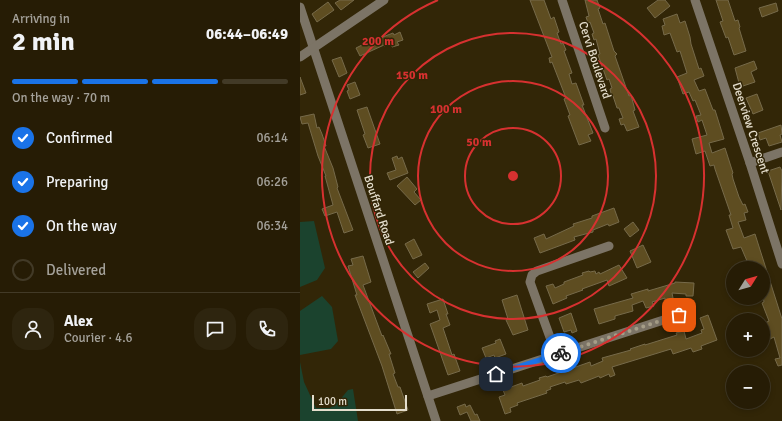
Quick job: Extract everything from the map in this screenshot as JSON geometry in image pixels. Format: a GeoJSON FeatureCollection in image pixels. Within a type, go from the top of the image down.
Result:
{"type":"FeatureCollection","features":[{"type":"Feature","properties":{"kind":"street"},"geometry":{"type":"LineString","coordinates":[[300,58],[384,0]]}},
{"type":"Feature","properties":{"kind":"street","name":"Cervi Boulevard"},"geometry":{"type":"LineString","coordinates":[[562,0],[605,128]]}},
{"type":"Feature","properties":{"kind":"street","name":"Deerview Crescent"},"geometry":{"type":"LineString","coordinates":[[695,0],[750,163],[782,264]]}},
{"type":"Feature","properties":{"kind":"street","name":"Bouffard Road"},"geometry":{"type":"LineString","coordinates":[[300,7],[436,421]]}},
{"type":"Feature","properties":{"kind":"street"},"geometry":{"type":"LineString","coordinates":[[750,163],[782,152]]}},
{"type":"Feature","properties":{"kind":"street"},"geometry":{"type":"LineString","coordinates":[[556,354],[530,282],[532,275],[537,271],[609,246]]}},
{"type":"Feature","properties":{"kind":"street"},"geometry":{"type":"LineString","coordinates":[[428,396],[679,315]]}},
{"type":"Feature","properties":{"kind":"green space"},"geometry":{"type":"Polygon","coordinates":[[[314,221],[325,268],[317,280],[300,287],[300,222],[314,221]]]}},
{"type":"Feature","properties":{"kind":"green space"},"geometry":{"type":"Polygon","coordinates":[[[322,296],[332,307],[338,341],[331,349],[300,355],[300,311],[322,296]]]}},
{"type":"Feature","properties":{"kind":"green space"},"geometry":{"type":"Polygon","coordinates":[[[300,362],[304,382],[316,408],[330,408],[339,401],[348,390],[353,389],[358,421],[300,421],[300,362]]]}},
{"type":"Feature","properties":{"kind":"building"},"geometry":{"type":"Polygon","coordinates":[[[340,0],[354,0],[341,10],[335,3],[340,0]]]}},
{"type":"Feature","properties":{"kind":"building"},"geometry":{"type":"Polygon","coordinates":[[[530,0],[544,0],[551,19],[554,17],[561,44],[563,43],[566,50],[564,51],[572,73],[569,74],[572,84],[576,83],[584,105],[582,105],[593,133],[588,135],[591,141],[579,145],[568,116],[570,115],[564,99],[566,98],[552,62],[550,63],[549,58],[552,57],[530,0]]]}},
{"type":"Feature","properties":{"kind":"building"},"geometry":{"type":"Polygon","coordinates":[[[585,0],[597,0],[600,8],[598,9],[603,24],[605,23],[614,51],[617,54],[615,56],[629,96],[631,95],[635,110],[633,111],[639,127],[627,131],[624,124],[621,125],[619,119],[623,118],[619,108],[617,108],[613,96],[612,97],[610,89],[612,88],[609,79],[607,80],[598,55],[600,54],[596,39],[594,40],[592,34],[594,33],[590,22],[588,23],[586,17],[589,16],[585,0]]]}},
{"type":"Feature","properties":{"kind":"building"},"geometry":{"type":"Polygon","coordinates":[[[658,0],[665,0],[670,6],[655,18],[647,8],[658,0]]]}},
{"type":"Feature","properties":{"kind":"building"},"geometry":{"type":"Polygon","coordinates":[[[716,0],[728,0],[735,21],[738,20],[746,51],[734,55],[728,37],[726,38],[720,22],[723,21],[716,0]]]}},
{"type":"Feature","properties":{"kind":"building"},"geometry":{"type":"Polygon","coordinates":[[[328,2],[334,10],[317,22],[312,14],[328,2]]]}},
{"type":"Feature","properties":{"kind":"building"},"geometry":{"type":"Polygon","coordinates":[[[776,3],[778,11],[762,17],[759,8],[776,3]]]}},
{"type":"Feature","properties":{"kind":"building"},"geometry":{"type":"Polygon","coordinates":[[[677,14],[680,23],[685,21],[699,69],[701,68],[704,76],[694,80],[699,91],[705,89],[713,110],[715,110],[724,139],[709,143],[712,153],[725,148],[739,197],[743,205],[745,204],[748,212],[744,213],[746,220],[738,222],[744,238],[755,234],[764,261],[747,261],[741,247],[733,249],[726,230],[733,228],[729,215],[731,215],[714,165],[710,166],[705,151],[696,154],[692,139],[707,135],[702,120],[698,122],[696,116],[701,115],[695,100],[693,101],[689,92],[683,94],[677,77],[687,73],[680,51],[677,52],[670,33],[664,35],[662,26],[665,25],[663,19],[677,14]]]}},
{"type":"Feature","properties":{"kind":"building"},"geometry":{"type":"Polygon","coordinates":[[[400,32],[403,40],[397,42],[399,45],[392,47],[391,43],[360,56],[356,48],[374,39],[375,40],[393,33],[394,35],[400,32]]]}},
{"type":"Feature","properties":{"kind":"building"},"geometry":{"type":"Polygon","coordinates":[[[341,57],[347,73],[339,77],[332,60],[341,57]]]}},
{"type":"Feature","properties":{"kind":"building"},"geometry":{"type":"Polygon","coordinates":[[[754,61],[757,69],[751,72],[755,82],[743,86],[741,82],[739,83],[735,68],[754,61]]]}},
{"type":"Feature","properties":{"kind":"building"},"geometry":{"type":"Polygon","coordinates":[[[300,77],[306,93],[300,95],[300,77]]]}},
{"type":"Feature","properties":{"kind":"building"},"geometry":{"type":"Polygon","coordinates":[[[355,82],[360,95],[350,99],[347,91],[349,90],[347,85],[355,82]]]}},
{"type":"Feature","properties":{"kind":"building"},"geometry":{"type":"Polygon","coordinates":[[[757,94],[763,110],[753,114],[746,98],[757,94]]]}},
{"type":"Feature","properties":{"kind":"building"},"geometry":{"type":"Polygon","coordinates":[[[367,107],[380,144],[368,148],[357,110],[367,107]]]}},
{"type":"Feature","properties":{"kind":"building"},"geometry":{"type":"Polygon","coordinates":[[[314,114],[317,128],[319,127],[322,134],[326,146],[324,146],[333,168],[337,188],[353,230],[344,233],[337,212],[325,216],[322,209],[333,205],[326,176],[308,123],[302,124],[300,117],[314,114]]]}},
{"type":"Feature","properties":{"kind":"building"},"geometry":{"type":"Polygon","coordinates":[[[781,125],[782,134],[780,135],[782,142],[769,146],[766,138],[760,140],[758,133],[781,125]]]}},
{"type":"Feature","properties":{"kind":"building"},"geometry":{"type":"Polygon","coordinates":[[[397,156],[398,159],[402,157],[408,173],[390,180],[387,173],[396,170],[392,158],[397,156]]]}},
{"type":"Feature","properties":{"kind":"building"},"geometry":{"type":"Polygon","coordinates":[[[780,167],[782,171],[781,210],[768,171],[780,167]]]}},
{"type":"Feature","properties":{"kind":"building"},"geometry":{"type":"Polygon","coordinates":[[[407,177],[417,189],[414,192],[421,200],[415,205],[397,186],[407,177]]]}},
{"type":"Feature","properties":{"kind":"building"},"geometry":{"type":"Polygon","coordinates":[[[614,208],[619,222],[609,226],[608,224],[593,230],[593,232],[574,237],[575,240],[540,253],[534,238],[544,234],[546,239],[574,226],[573,224],[592,218],[592,216],[614,208]]]}},
{"type":"Feature","properties":{"kind":"building"},"geometry":{"type":"Polygon","coordinates":[[[633,222],[639,230],[630,237],[624,229],[633,222]]]}},
{"type":"Feature","properties":{"kind":"building"},"geometry":{"type":"Polygon","coordinates":[[[414,239],[422,255],[413,259],[405,244],[414,239]]]}},
{"type":"Feature","properties":{"kind":"building"},"geometry":{"type":"Polygon","coordinates":[[[643,245],[651,262],[637,268],[630,251],[643,245]]]}},
{"type":"Feature","properties":{"kind":"building"},"geometry":{"type":"Polygon","coordinates":[[[363,256],[371,282],[363,285],[382,336],[383,335],[391,354],[389,354],[395,373],[393,374],[398,387],[400,387],[408,410],[397,414],[382,366],[355,295],[357,295],[348,266],[353,265],[351,259],[363,256]]]}},
{"type":"Feature","properties":{"kind":"building"},"geometry":{"type":"Polygon","coordinates":[[[425,263],[429,268],[418,278],[413,272],[425,263]]]}},
{"type":"Feature","properties":{"kind":"building"},"geometry":{"type":"Polygon","coordinates":[[[619,265],[627,278],[609,286],[607,280],[566,296],[567,298],[553,304],[546,286],[553,284],[555,288],[564,284],[564,282],[583,275],[582,273],[595,271],[596,274],[599,272],[600,274],[619,265]]]}},
{"type":"Feature","properties":{"kind":"building"},"geometry":{"type":"Polygon","coordinates":[[[770,281],[782,319],[782,365],[778,366],[775,359],[780,358],[774,337],[770,339],[770,313],[766,313],[763,305],[770,305],[770,281]]]}},
{"type":"Feature","properties":{"kind":"building"},"geometry":{"type":"Polygon","coordinates":[[[675,282],[694,283],[693,296],[672,293],[673,298],[665,300],[665,298],[652,302],[654,306],[646,308],[643,301],[632,305],[633,311],[615,316],[615,319],[599,324],[594,309],[633,298],[631,294],[648,289],[648,291],[675,282]]]}},
{"type":"Feature","properties":{"kind":"building"},"geometry":{"type":"Polygon","coordinates":[[[517,295],[528,330],[513,335],[506,320],[508,319],[502,300],[517,295]]]}},
{"type":"Feature","properties":{"kind":"building"},"geometry":{"type":"Polygon","coordinates":[[[443,299],[450,325],[443,328],[452,355],[454,354],[460,371],[448,375],[430,324],[440,320],[437,310],[430,313],[427,304],[443,299]]]}},
{"type":"Feature","properties":{"kind":"building"},"geometry":{"type":"Polygon","coordinates":[[[571,313],[577,331],[572,333],[571,330],[564,332],[559,318],[571,313]]]}},
{"type":"Feature","properties":{"kind":"building"},"geometry":{"type":"Polygon","coordinates":[[[708,315],[717,340],[701,346],[702,349],[693,352],[691,348],[673,354],[671,349],[612,367],[615,375],[610,377],[609,374],[581,383],[579,380],[566,384],[565,382],[550,387],[551,389],[546,391],[547,393],[517,403],[518,405],[510,408],[511,412],[505,414],[499,397],[505,395],[503,390],[522,383],[523,386],[540,380],[539,378],[547,377],[590,362],[591,366],[603,361],[602,358],[677,335],[676,333],[684,331],[686,339],[702,333],[701,330],[704,329],[700,318],[708,315]]]}},
{"type":"Feature","properties":{"kind":"building"},"geometry":{"type":"Polygon","coordinates":[[[500,339],[506,354],[495,358],[494,355],[486,358],[482,348],[496,343],[495,341],[500,339]]]}},
{"type":"Feature","properties":{"kind":"building"},"geometry":{"type":"Polygon","coordinates":[[[465,404],[466,407],[470,405],[480,421],[471,421],[467,412],[460,415],[457,407],[465,404]]]}},
{"type":"Feature","properties":{"kind":"way so far"},"geometry":{"type":"LineString","coordinates":[[561,353],[679,315]]}},
{"type":"Feature","properties":{"kind":"route"},"geometry":{"type":"LineString","coordinates":[[496,374],[561,353]]}}]}
